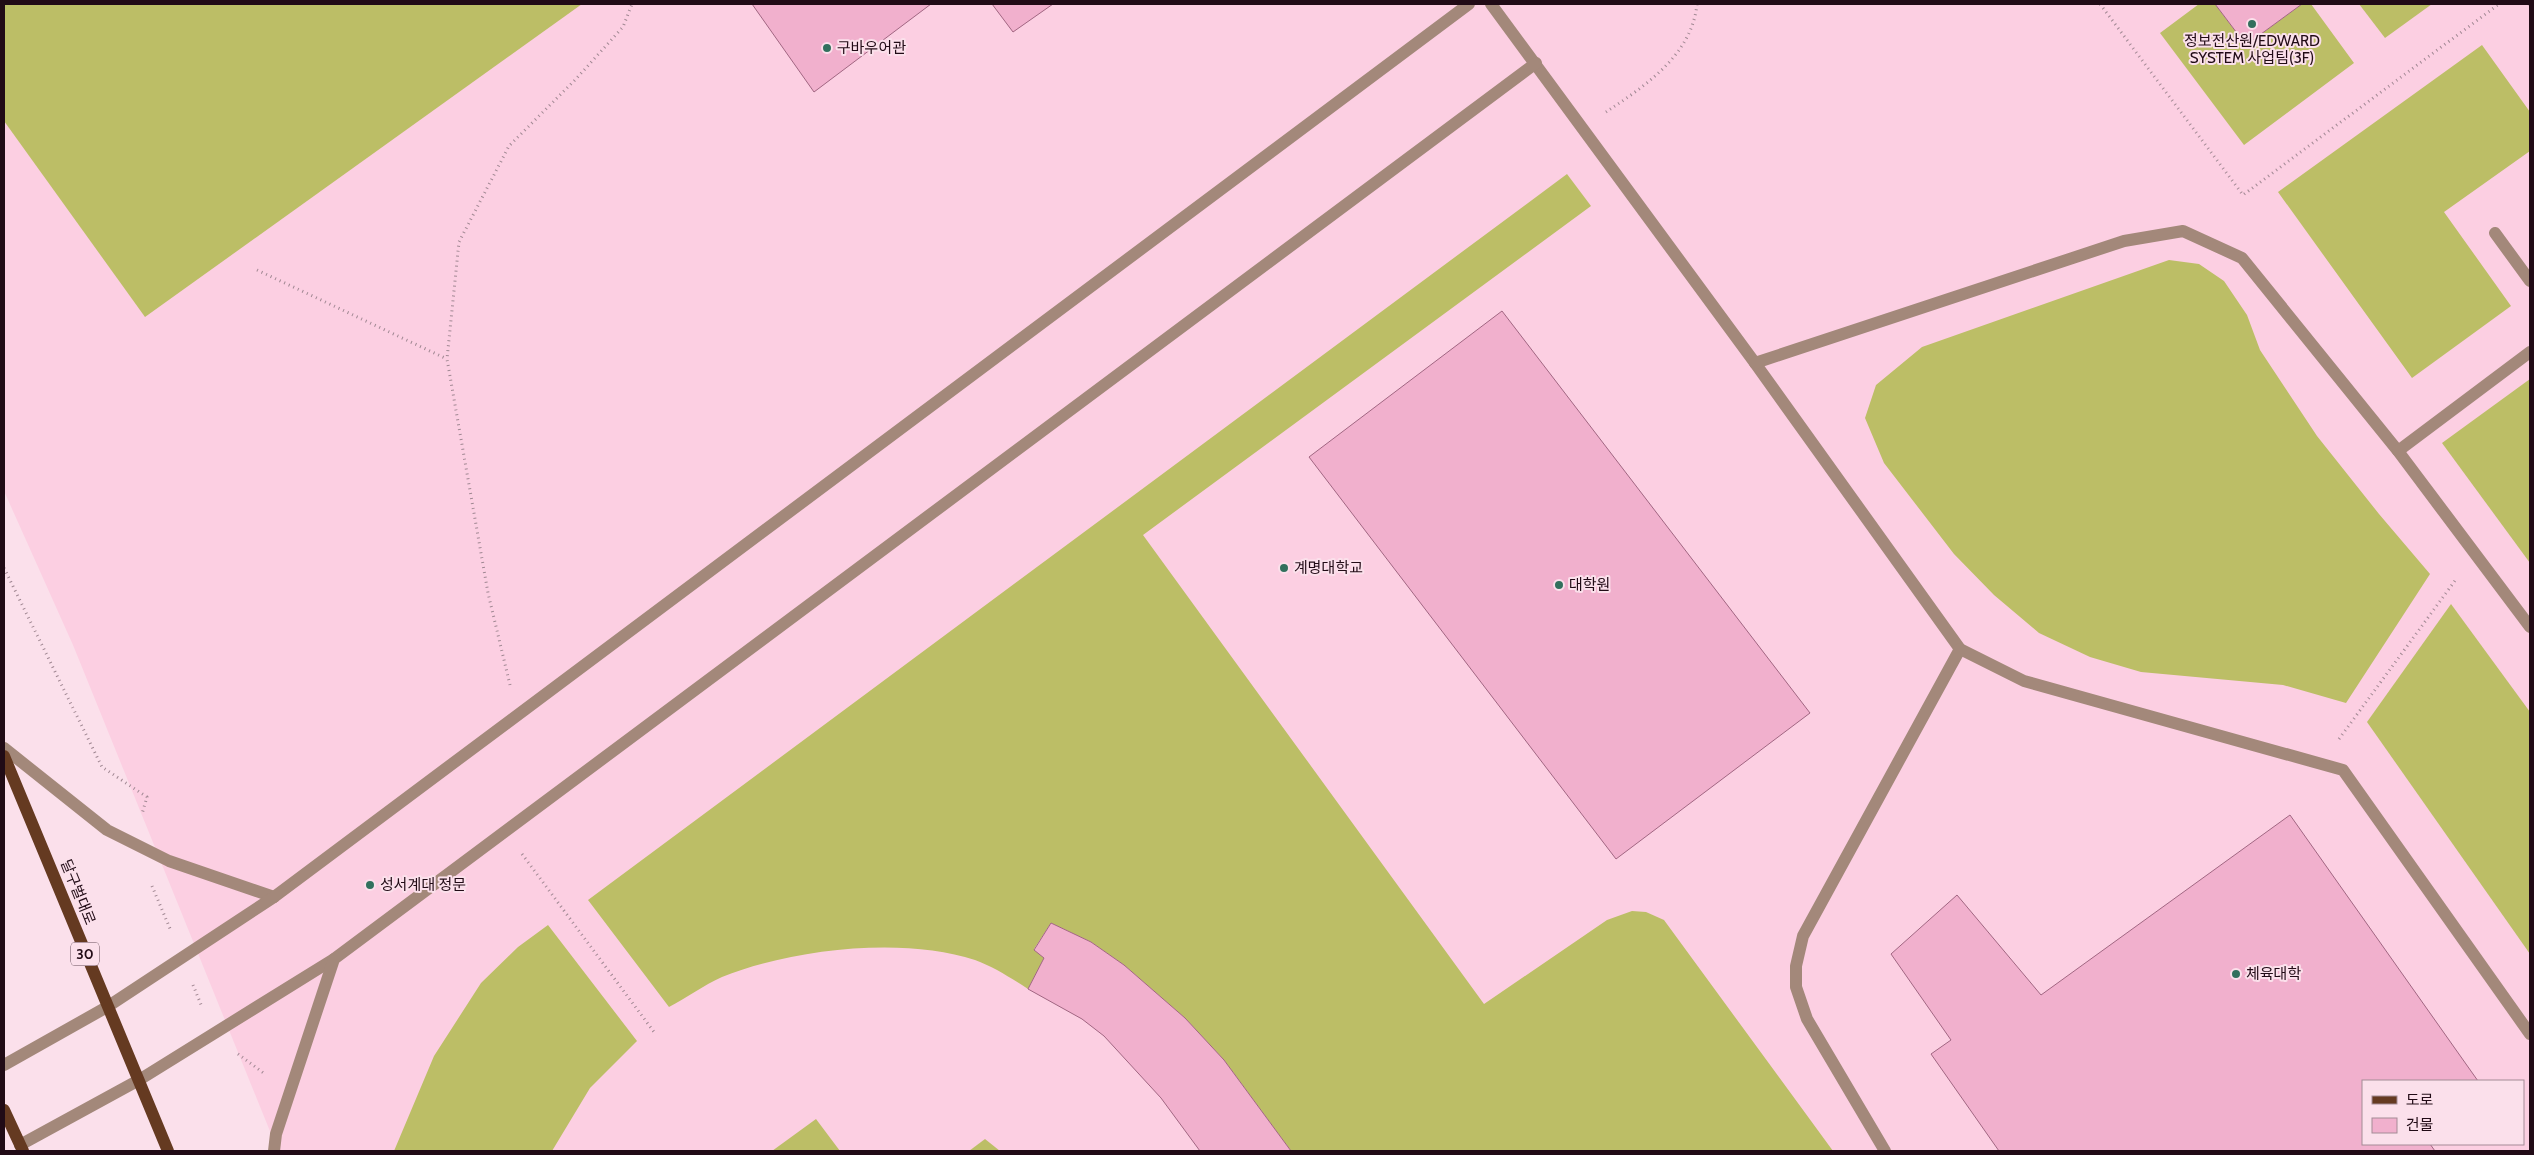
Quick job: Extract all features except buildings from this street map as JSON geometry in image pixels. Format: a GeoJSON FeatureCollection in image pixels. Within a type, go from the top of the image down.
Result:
{"type":"FeatureCollection","features":[{"type":"Feature","properties":{"kind":"main road","name":"달구벌대로"},"geometry":{"type":"LineString","coordinates":[[4,756],[168,1151]]}},
{"type":"Feature","properties":{"kind":"main road"},"geometry":{"type":"LineString","coordinates":[[4,1110],[21,1148]]}},
{"type":"Feature","properties":{"kind":"lane"},"geometry":{"type":"LineString","coordinates":[[4,1065],[107,1007],[274,897],[1470,4]]}},
{"type":"Feature","properties":{"kind":"lane"},"geometry":{"type":"LineString","coordinates":[[1491,4],[1581,129],[1755,363],[1960,649],[2024,681],[2343,770],[2530,1034]]}},
{"type":"Feature","properties":{"kind":"lane"},"geometry":{"type":"LineString","coordinates":[[21,1148],[139,1080],[334,959],[1536,64]]}},
{"type":"Feature","properties":{"kind":"lane"},"geometry":{"type":"LineString","coordinates":[[1755,363],[2124,241],[2183,231],[2242,258],[2398,451],[2530,627]]}},
{"type":"Feature","properties":{"kind":"lane"},"geometry":{"type":"LineString","coordinates":[[2495,233],[2530,281]]}},
{"type":"Feature","properties":{"kind":"lane"},"geometry":{"type":"LineString","coordinates":[[2398,451],[2530,352]]}},
{"type":"Feature","properties":{"kind":"lane"},"geometry":{"type":"LineString","coordinates":[[1885,1151],[1807,1019],[1796,987],[1796,966],[1803,936],[1960,649]]}},
{"type":"Feature","properties":{"kind":"lane"},"geometry":{"type":"LineString","coordinates":[[4,748],[108,830],[169,861],[274,897]]}},
{"type":"Feature","properties":{"kind":"lane"},"geometry":{"type":"LineString","coordinates":[[274,1151],[276,1134],[334,959]]}},
{"type":"Feature","properties":{"kind":"path"},"geometry":{"type":"LineString","coordinates":[[518,714],[488,593],[447,359],[458,242],[510,146],[575,80],[623,27],[632,4]]}},
{"type":"Feature","properties":{"kind":"path"},"geometry":{"type":"LineString","coordinates":[[1581,129],[1644,86],[1676,55],[1696,15],[1697,4]]}},
{"type":"Feature","properties":{"kind":"path"},"geometry":{"type":"LineString","coordinates":[[2100,4],[2244,195],[2499,4]]}},
{"type":"Feature","properties":{"kind":"path"},"geometry":{"type":"LineString","coordinates":[[257,270],[447,359]]}},
{"type":"Feature","properties":{"kind":"path"},"geometry":{"type":"LineString","coordinates":[[2320,765],[2475,554]]}},
{"type":"Feature","properties":{"kind":"path"},"geometry":{"type":"LineString","coordinates":[[506,832],[654,1032]]}},
{"type":"Feature","properties":{"kind":"shaded area","name":"계명대학교"},"geometry":{"type":"Polygon","coordinates":[[[4,4],[2530,4],[2530,1151],[278,1151],[73,645],[4,491],[4,4]]]}},
{"type":"Feature","properties":{"kind":"shaded area"},"geometry":{"type":"Polygon","coordinates":[[[4,4],[582,4],[145,317],[4,121],[4,4]]]}},
{"type":"Feature","properties":{"kind":"shaded area"},"geometry":{"type":"Polygon","coordinates":[[[2199,4],[2215,4],[2246,45],[2302,4],[2311,4],[2354,63],[2244,145],[2160,33],[2199,4]]]}},
{"type":"Feature","properties":{"kind":"shaded area"},"geometry":{"type":"Polygon","coordinates":[[[2359,4],[2432,4],[2385,38],[2359,4]]]}},
{"type":"Feature","properties":{"kind":"shaded area"},"geometry":{"type":"Polygon","coordinates":[[[2482,45],[2530,112],[2530,151],[2444,212],[2511,306],[2412,378],[2278,192],[2482,45]]]}},
{"type":"Feature","properties":{"kind":"shaded area"},"geometry":{"type":"Polygon","coordinates":[[[1567,174],[1591,206],[1143,535],[1484,1004],[1607,920],[1632,911],[1646,912],[1664,920],[1833,1151],[1291,1151],[1224,1060],[1185,1018],[1124,965],[1091,942],[1051,923],[1034,949],[1044,958],[1028,989],[1002,973],[975,960],[946,953],[882,947],[813,953],[750,967],[715,980],[669,1007],[588,900],[1567,174]]]}},
{"type":"Feature","properties":{"kind":"shaded area"},"geometry":{"type":"Polygon","coordinates":[[[2169,260],[2199,264],[2224,281],[2247,315],[2260,350],[2317,436],[2430,574],[2346,703],[2283,685],[2141,672],[2090,657],[2039,633],[1994,595],[1954,554],[1884,463],[1865,418],[1876,385],[1922,347],[2169,260]]]}},
{"type":"Feature","properties":{"kind":"shaded area"},"geometry":{"type":"Polygon","coordinates":[[[2530,379],[2530,563],[2442,443],[2530,379]]]}},
{"type":"Feature","properties":{"kind":"shaded area"},"geometry":{"type":"Polygon","coordinates":[[[2451,604],[2530,712],[2530,954],[2367,722],[2451,604]]]}},
{"type":"Feature","properties":{"kind":"shaded area"},"geometry":{"type":"Polygon","coordinates":[[[548,925],[637,1041],[590,1088],[552,1151],[394,1151],[434,1056],[481,983],[518,947],[548,925]]]}},
{"type":"Feature","properties":{"kind":"shaded area"},"geometry":{"type":"Polygon","coordinates":[[[816,1119],[840,1151],[772,1151],[816,1119]]]}},
{"type":"Feature","properties":{"kind":"shaded area"},"geometry":{"type":"Polygon","coordinates":[[[985,1139],[1000,1151],[969,1151],[985,1139]]]}},
{"type":"Feature","properties":{"kind":"place","name":"정보전산원/EDWARD SYSTEM 사업팀(3F)"},"geometry":{"type":"Point","coordinates":[2252,24]}},
{"type":"Feature","properties":{"kind":"place","name":"구바우어관"},"geometry":{"type":"Point","coordinates":[827,48]}},
{"type":"Feature","properties":{"kind":"place","name":"계명대학교"},"geometry":{"type":"Point","coordinates":[1284,568]}},
{"type":"Feature","properties":{"kind":"place","name":"대학원"},"geometry":{"type":"Point","coordinates":[1559,585]}},
{"type":"Feature","properties":{"kind":"place","name":"성서계대 정문"},"geometry":{"type":"Point","coordinates":[370,885]}},
{"type":"Feature","properties":{"kind":"place","name":"체육대학"},"geometry":{"type":"Point","coordinates":[2236,974]}}]}
